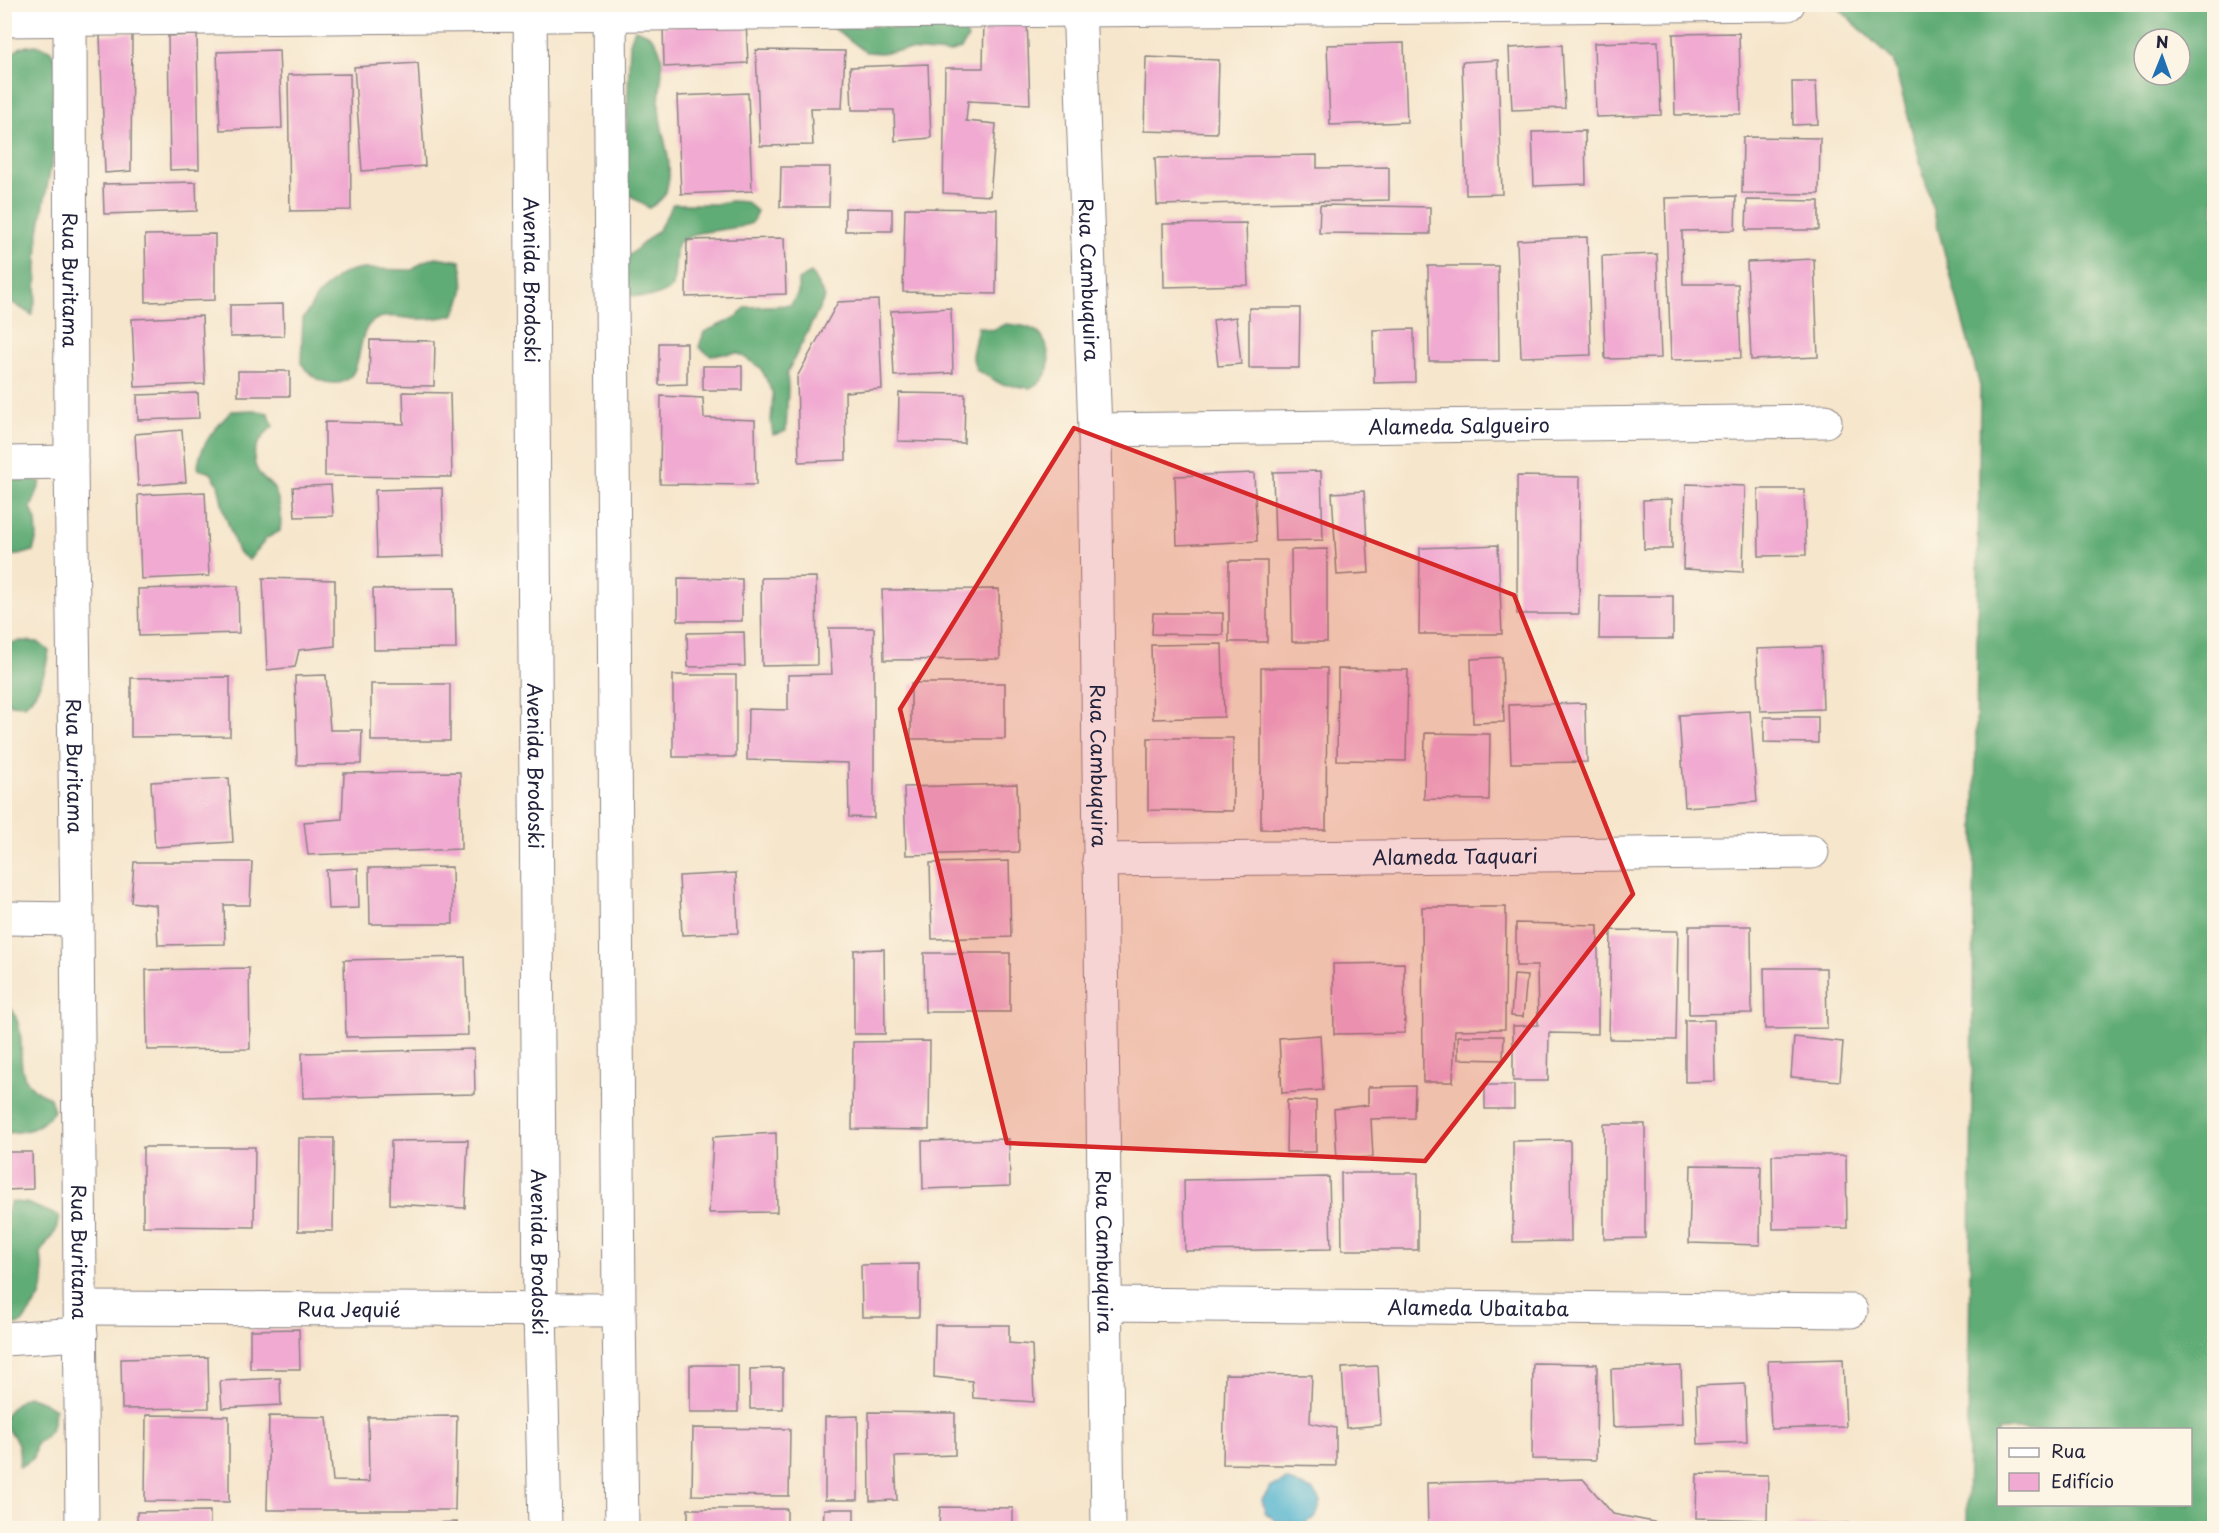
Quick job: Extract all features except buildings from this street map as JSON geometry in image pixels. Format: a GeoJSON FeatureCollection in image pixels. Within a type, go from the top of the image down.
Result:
{"type":"FeatureCollection","features":[{"type":"Feature","properties":{"kind":"street"},"geometry":{"type":"LineString","coordinates":[[4,20],[70,12],[1788,4]]}},
{"type":"Feature","properties":{"kind":"street","name":"Rua Cambuquira"},"geometry":{"type":"LineString","coordinates":[[1079,7],[1095,430],[1108,1528]]}},
{"type":"Feature","properties":{"kind":"street","name":"Avenida Brodoski"},"geometry":{"type":"LineString","coordinates":[[530,10],[540,1311],[545,1528]]}},
{"type":"Feature","properties":{"kind":"street"},"geometry":{"type":"LineString","coordinates":[[611,10],[622,1528]]}},
{"type":"Feature","properties":{"kind":"street","name":"Rua Buritama"},"geometry":{"type":"LineString","coordinates":[[70,12],[70,462],[77,919],[82,1528]]}},
{"type":"Feature","properties":{"kind":"street","name":"Alameda Salgueiro"},"geometry":{"type":"LineString","coordinates":[[1095,430],[1825,421]]}},
{"type":"Feature","properties":{"kind":"street"},"geometry":{"type":"LineString","coordinates":[[4,463],[70,462]]}},
{"type":"Feature","properties":{"kind":"street","name":"Alameda Taquari"},"geometry":{"type":"LineString","coordinates":[[1099,860],[1812,852]]}},
{"type":"Feature","properties":{"kind":"street"},"geometry":{"type":"LineString","coordinates":[[4,918],[77,919]]}},
{"type":"Feature","properties":{"kind":"street","name":"Alameda Ubaitaba"},"geometry":{"type":"LineString","coordinates":[[1106,1304],[1851,1311]]}},
{"type":"Feature","properties":{"kind":"street","name":"Rua Jequié"},"geometry":{"type":"LineString","coordinates":[[4,1339],[81,1321],[619,1310]]}},
{"type":"Feature","properties":{"kind":"highlighted area"},"geometry":{"type":"Polygon","coordinates":[[[1074,428],[1514,595],[1633,894],[1425,1161],[1007,1143],[900,709],[1074,428]]]}},
{"type":"Feature","properties":{"kind":"green space"},"geometry":{"type":"Polygon","coordinates":[[[1835,5],[2214,5],[2214,1528],[1967,1528],[1980,386],[1893,60],[1835,5]]]}},
{"type":"Feature","properties":{"kind":"green space"},"geometry":{"type":"Polygon","coordinates":[[[962,25],[968,38],[961,49],[948,53],[907,50],[866,52],[832,27],[885,26],[900,29],[962,25]]]}},
{"type":"Feature","properties":{"kind":"green space"},"geometry":{"type":"Polygon","coordinates":[[[635,29],[653,38],[662,58],[659,105],[668,157],[669,178],[664,195],[649,208],[624,191],[630,43],[635,29]]]}},
{"type":"Feature","properties":{"kind":"green space"},"geometry":{"type":"Polygon","coordinates":[[[36,45],[50,50],[58,63],[54,150],[38,236],[36,297],[32,315],[5,298],[4,60],[21,47],[36,45]]]}},
{"type":"Feature","properties":{"kind":"green space"},"geometry":{"type":"Polygon","coordinates":[[[731,201],[746,202],[757,211],[752,223],[698,233],[677,243],[673,287],[667,291],[649,297],[622,294],[624,260],[659,229],[673,204],[716,204],[731,201]]]}},
{"type":"Feature","properties":{"kind":"green space"},"geometry":{"type":"Polygon","coordinates":[[[436,257],[460,261],[463,289],[460,302],[453,315],[425,319],[389,316],[377,319],[367,328],[351,376],[344,381],[334,383],[323,382],[311,375],[301,363],[303,319],[318,295],[339,276],[352,270],[412,270],[436,257]]]}},
{"type":"Feature","properties":{"kind":"green space"},"geometry":{"type":"Polygon","coordinates":[[[811,273],[825,297],[787,373],[786,431],[773,435],[771,422],[773,394],[761,368],[738,353],[710,355],[699,347],[704,332],[737,317],[746,307],[791,305],[798,293],[798,280],[811,273]]]}},
{"type":"Feature","properties":{"kind":"green space"},"geometry":{"type":"Polygon","coordinates":[[[1006,324],[1024,326],[1034,330],[1046,346],[1049,360],[1046,374],[1041,381],[1030,388],[1001,384],[976,370],[972,355],[978,327],[992,330],[1006,324]]]}},
{"type":"Feature","properties":{"kind":"green space"},"geometry":{"type":"Polygon","coordinates":[[[253,410],[268,413],[273,426],[259,443],[254,462],[261,476],[274,489],[280,504],[281,520],[280,531],[267,538],[249,560],[238,552],[224,512],[218,484],[211,473],[198,469],[201,453],[209,437],[220,423],[232,411],[253,410]]]}},
{"type":"Feature","properties":{"kind":"green space"},"geometry":{"type":"Polygon","coordinates":[[[13,475],[41,482],[31,508],[36,521],[37,537],[33,551],[8,556],[5,555],[4,480],[13,475]]]}},
{"type":"Feature","properties":{"kind":"green space"},"geometry":{"type":"Polygon","coordinates":[[[21,641],[38,642],[49,651],[42,681],[25,705],[10,704],[5,696],[5,647],[7,644],[21,641]]]}},
{"type":"Feature","properties":{"kind":"green space"},"geometry":{"type":"Polygon","coordinates":[[[4,1008],[11,1008],[18,1022],[21,1036],[22,1070],[26,1080],[50,1098],[54,1111],[38,1126],[20,1132],[5,1133],[4,1008]]]}},
{"type":"Feature","properties":{"kind":"green space"},"geometry":{"type":"Polygon","coordinates":[[[11,1202],[26,1203],[59,1216],[56,1231],[41,1253],[44,1284],[39,1299],[22,1323],[5,1328],[6,1214],[11,1202]]]}},
{"type":"Feature","properties":{"kind":"green space"},"geometry":{"type":"Polygon","coordinates":[[[27,1396],[55,1409],[55,1415],[48,1433],[36,1444],[33,1459],[19,1467],[18,1445],[7,1428],[5,1415],[27,1396]]]}},
{"type":"Feature","properties":{"kind":"water"},"geometry":{"type":"Polygon","coordinates":[[[1286,1480],[1312,1490],[1321,1502],[1316,1517],[1304,1524],[1276,1521],[1265,1512],[1262,1500],[1270,1488],[1286,1480]]]}}]}
